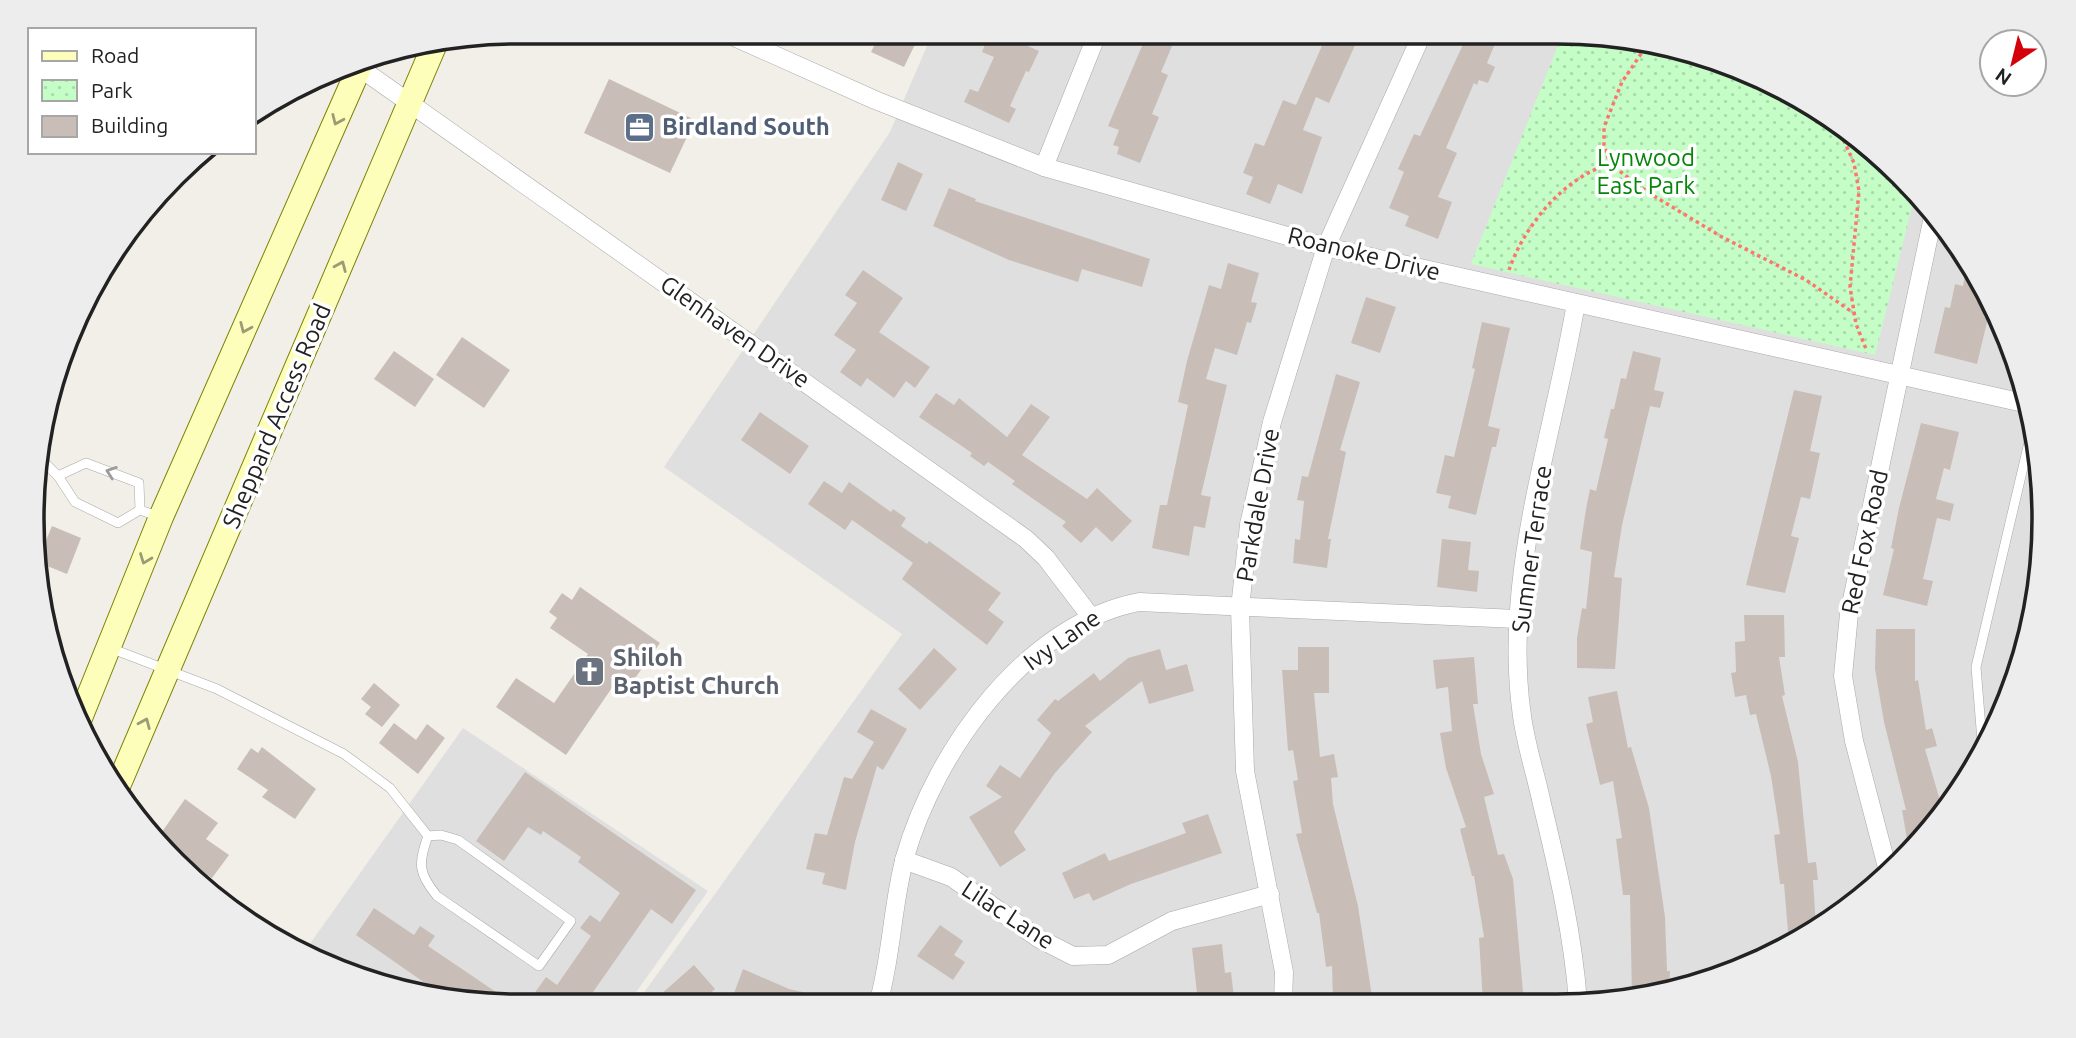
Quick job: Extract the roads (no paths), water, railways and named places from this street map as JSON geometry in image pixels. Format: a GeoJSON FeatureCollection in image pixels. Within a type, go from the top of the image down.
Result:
{"type":"FeatureCollection","features":[{"type":"Feature","properties":{"kind":"main road","name":"Sheppard Access Road"},"geometry":{"type":"LineString","coordinates":[[121,779],[431,52]]}},
{"type":"Feature","properties":{"kind":"main road"},"geometry":{"type":"LineString","coordinates":[[84,709],[110,648],[150,514],[358,72]]}},
{"type":"Feature","properties":{"kind":"street","name":"Roanoke Drive"},"geometry":{"type":"LineString","coordinates":[[750,44],[875,100],[1044,167],[1326,247],[2017,402]]}},
{"type":"Feature","properties":{"kind":"street"},"geometry":{"type":"LineString","coordinates":[[1044,167],[1093,44]]}},
{"type":"Feature","properties":{"kind":"street","name":"Parkdale Drive"},"geometry":{"type":"LineString","coordinates":[[1283,994],[1283,972],[1270,894],[1245,771],[1240,608],[1249,526],[1272,422],[1326,247],[1418,44]]}},
{"type":"Feature","properties":{"kind":"street","name":"Glenhaven Drive"},"geometry":{"type":"LineString","coordinates":[[368,68],[410,104],[1026,539],[1046,558],[1091,617]]}},
{"type":"Feature","properties":{"kind":"street","name":"Red Fox Road"},"geometry":{"type":"LineString","coordinates":[[1886,862],[1854,741],[1843,676],[1849,614],[1931,226]]}},
{"type":"Feature","properties":{"kind":"street","name":"Sumner Terrace"},"geometry":{"type":"LineString","coordinates":[[1576,303],[1533,509],[1517,619],[1522,716],[1574,953],[1577,993]]}},
{"type":"Feature","properties":{"kind":"street","name":"Ivy Lane"},"geometry":{"type":"LineString","coordinates":[[880,994],[904,860],[934,780],[965,727],[1035,655],[1091,617],[1111,607],[1139,602],[1517,619]]}},
{"type":"Feature","properties":{"kind":"street","name":"Lilac Lane"},"geometry":{"type":"LineString","coordinates":[[904,860],[951,877],[1038,938],[1073,956],[1108,955],[1172,921],[1270,894]]}},
{"type":"Feature","properties":{"kind":"lane"},"geometry":{"type":"LineString","coordinates":[[1981,732],[1976,667],[2027,451]]}},
{"type":"Feature","properties":{"kind":"lane"},"geometry":{"type":"LineString","coordinates":[[47,465],[58,476],[75,502],[118,523],[150,514],[139,483],[121,475],[86,463],[58,476]]}},
{"type":"Feature","properties":{"kind":"lane"},"geometry":{"type":"LineString","coordinates":[[110,648],[218,689],[344,754],[390,788],[428,836]]}},
{"type":"Feature","properties":{"kind":"lane"},"geometry":{"type":"LineString","coordinates":[[441,835],[458,840],[571,921],[539,966],[437,896],[425,881],[419,859],[428,836],[441,835]]}},
{"type":"Feature","properties":{"kind":"place","name":"Birdland South"},"geometry":{"type":"Point","coordinates":[639,127]}},
{"type":"Feature","properties":{"kind":"place","name":"Shiloh Baptist Church"},"geometry":{"type":"Point","coordinates":[590,672]}},
{"type":"Feature","properties":{"kind":"park label","name":"Lynwood East Park"},"geometry":{"type":"Point","coordinates":[1646,172]}}]}
